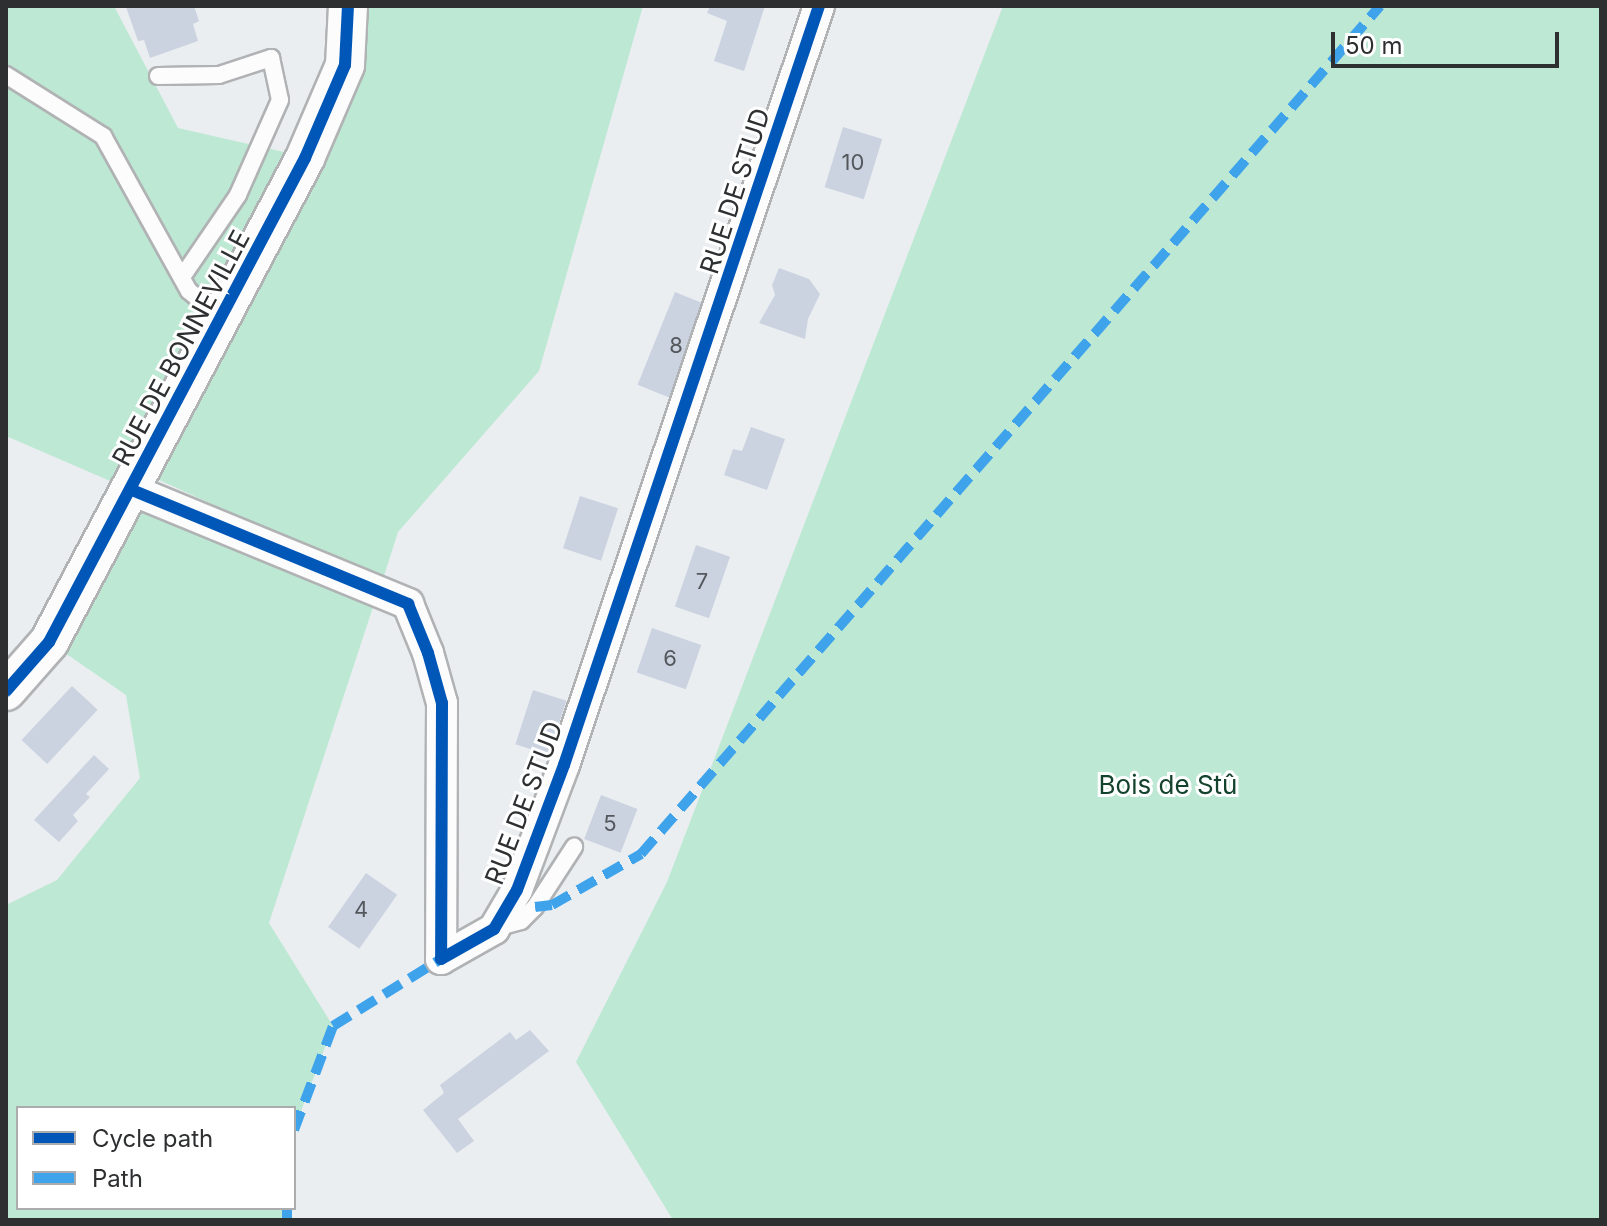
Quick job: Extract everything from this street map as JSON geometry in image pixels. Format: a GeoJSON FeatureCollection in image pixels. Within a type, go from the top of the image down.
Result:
{"type":"FeatureCollection","features":[{"type":"Feature","properties":{"kind":"street","name":"RUE DE BONNEVILLE"},"geometry":{"type":"LineString","coordinates":[[6,691],[49,642],[305,158],[345,65],[348,6]]}},
{"type":"Feature","properties":{"kind":"street","name":"RUE DE STUD"},"geometry":{"type":"LineString","coordinates":[[132,490],[408,604],[428,653],[442,703],[441,959],[494,929],[517,890],[564,765],[819,6]]}},
{"type":"Feature","properties":{"kind":"lane"},"geometry":{"type":"LineString","coordinates":[[158,76],[219,75],[271,58],[280,100],[238,195],[182,277]]}},
{"type":"Feature","properties":{"kind":"lane"},"geometry":{"type":"LineString","coordinates":[[6,75],[103,136],[189,291],[221,317]]}},
{"type":"Feature","properties":{"kind":"lane"},"geometry":{"type":"LineString","coordinates":[[494,929],[521,921],[528,914],[555,881],[574,847]]}},
{"type":"Feature","properties":{"kind":"green space"},"geometry":{"type":"Polygon","coordinates":[[[6,6],[114,6],[178,128],[293,154],[132,490],[374,604],[269,923],[333,1026],[296,1125],[296,1106],[16,1106],[16,1210],[287,1210],[287,1220],[6,1220],[6,905],[57,880],[140,778],[126,695],[49,642],[131,490],[6,436],[6,6]]]}},
{"type":"Feature","properties":{"kind":"green space"},"geometry":{"type":"Polygon","coordinates":[[[365,6],[643,6],[539,371],[398,532],[382,582],[157,479],[350,101],[365,6]]]}},
{"type":"Feature","properties":{"kind":"green space","name":"Bois de Stû"},"geometry":{"type":"Polygon","coordinates":[[[1003,6],[1601,6],[1601,1220],[673,1220],[576,1062],[667,882],[1003,6]]]}},
{"type":"Feature","properties":{"kind":"building"},"geometry":{"type":"Polygon","coordinates":[[[194,6],[199,21],[193,24],[198,41],[150,58],[144,40],[138,41],[126,7],[194,6]]]}},
{"type":"Feature","properties":{"kind":"building"},"geometry":{"type":"Polygon","coordinates":[[[710,6],[765,6],[744,71],[714,61],[727,21],[707,13],[710,6]]]}},
{"type":"Feature","properties":{"kind":"building"},"geometry":{"type":"Polygon","coordinates":[[[843,127],[882,139],[864,199],[825,187],[843,127]]]}},
{"type":"Feature","properties":{"kind":"building"},"geometry":{"type":"Polygon","coordinates":[[[779,268],[809,279],[820,294],[808,319],[805,339],[759,323],[775,295],[772,285],[779,268]]]}},
{"type":"Feature","properties":{"kind":"building"},"geometry":{"type":"Polygon","coordinates":[[[675,292],[710,306],[673,399],[638,385],[675,292]]]}},
{"type":"Feature","properties":{"kind":"building"},"geometry":{"type":"Polygon","coordinates":[[[751,427],[785,439],[767,490],[724,475],[733,449],[742,451],[751,427]]]}},
{"type":"Feature","properties":{"kind":"building"},"geometry":{"type":"Polygon","coordinates":[[[580,496],[618,508],[601,561],[563,548],[580,496]]]}},
{"type":"Feature","properties":{"kind":"building"},"geometry":{"type":"Polygon","coordinates":[[[696,545],[730,557],[709,618],[675,606],[696,545]]]}},
{"type":"Feature","properties":{"kind":"building"},"geometry":{"type":"Polygon","coordinates":[[[652,628],[701,645],[686,689],[637,672],[652,628]]]}},
{"type":"Feature","properties":{"kind":"building"},"geometry":{"type":"Polygon","coordinates":[[[72,686],[98,710],[47,764],[22,740],[72,686]]]}},
{"type":"Feature","properties":{"kind":"building"},"geometry":{"type":"Polygon","coordinates":[[[533,690],[566,701],[549,755],[515,744],[533,690]]]}},
{"type":"Feature","properties":{"kind":"building"},"geometry":{"type":"Polygon","coordinates":[[[94,755],[109,769],[86,794],[90,797],[73,815],[78,821],[59,842],[34,820],[94,755]]]}},
{"type":"Feature","properties":{"kind":"building"},"geometry":{"type":"Polygon","coordinates":[[[601,795],[637,809],[621,853],[584,839],[601,795]]]}},
{"type":"Feature","properties":{"kind":"building"},"geometry":{"type":"Polygon","coordinates":[[[366,873],[397,895],[359,949],[328,927],[366,873]]]}},
{"type":"Feature","properties":{"kind":"building"},"geometry":{"type":"Polygon","coordinates":[[[530,1030],[549,1051],[458,1119],[474,1141],[457,1153],[423,1110],[444,1093],[440,1085],[510,1032],[516,1040],[530,1030]]]}},
{"type":"Feature","properties":{"kind":"marked path"},"geometry":{"type":"LineString","coordinates":[[535,907],[552,905],[641,854],[1380,6]]}},
{"type":"Feature","properties":{"kind":"marked path"},"geometry":{"type":"LineString","coordinates":[[296,1125],[333,1026],[441,959]]}},
{"type":"Feature","properties":{"kind":"marked path"},"geometry":{"type":"LineString","coordinates":[[287,1210],[287,1220]]}},
{"type":"Feature","properties":{"kind":"cycle path"},"geometry":{"type":"LineString","coordinates":[[6,691],[49,642],[305,158],[345,65],[348,6]]}},
{"type":"Feature","properties":{"kind":"cycle path"},"geometry":{"type":"LineString","coordinates":[[132,490],[408,604],[428,653],[442,703],[441,959],[494,929],[517,890],[564,765],[819,6]]}}]}
